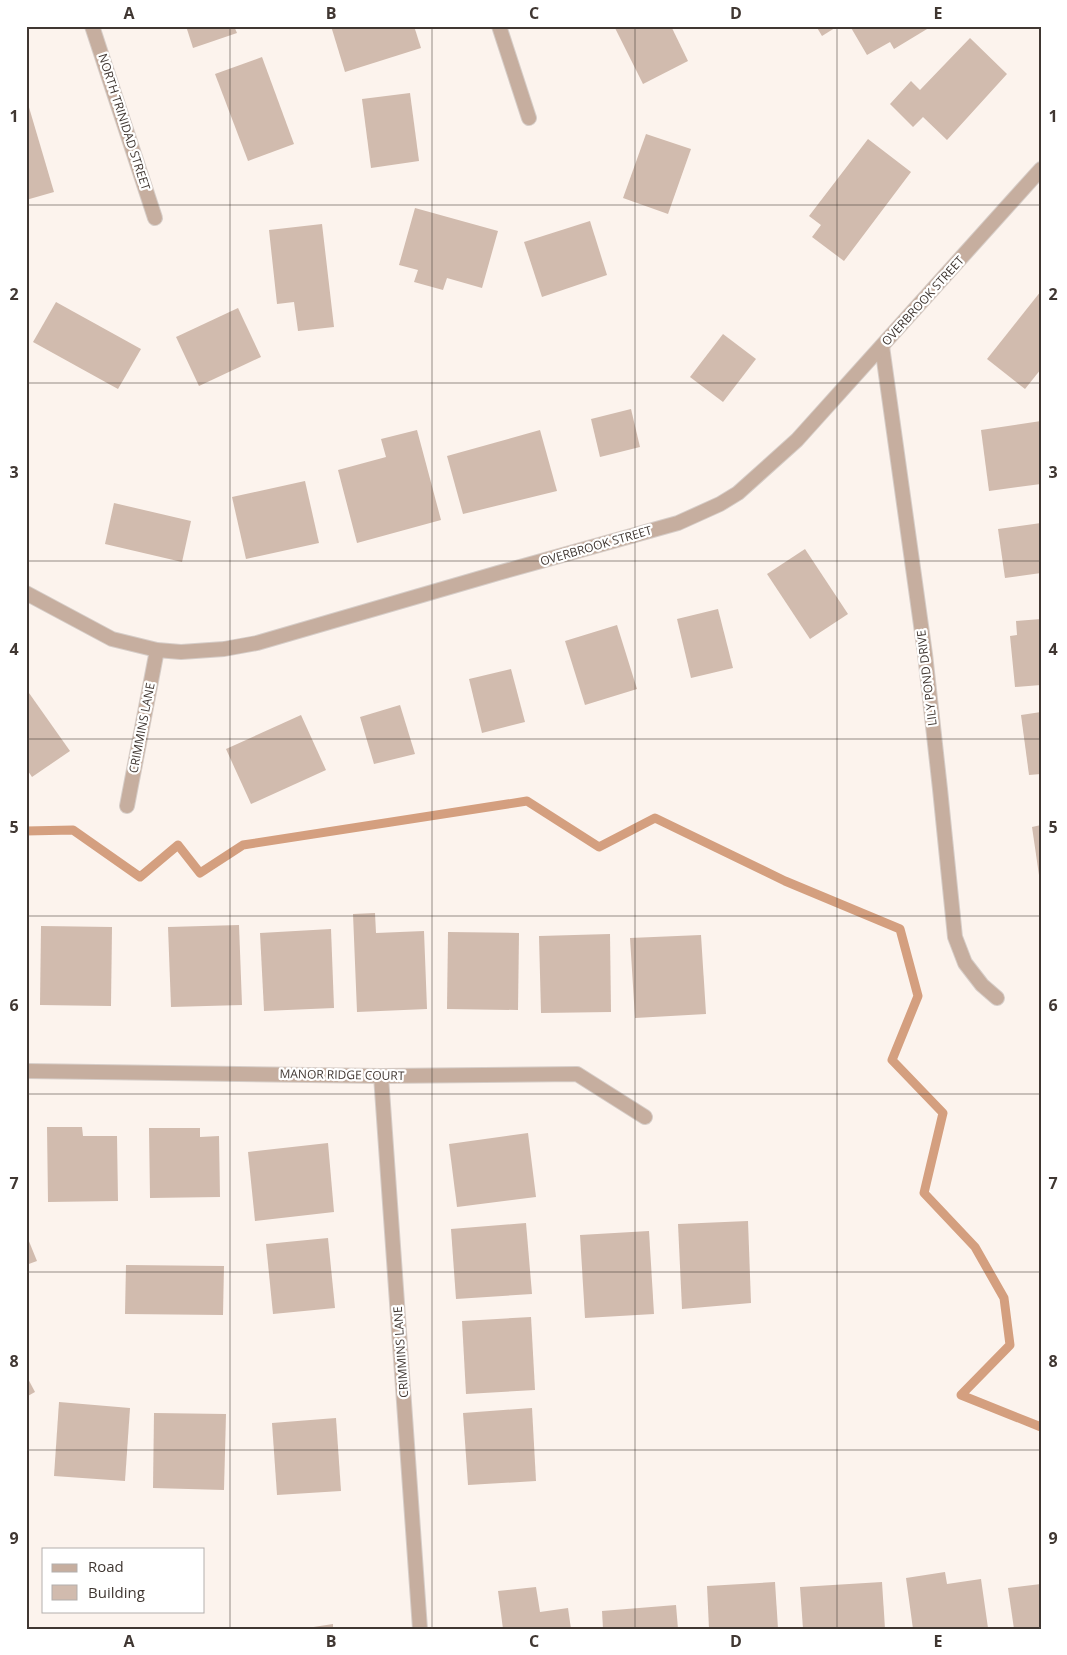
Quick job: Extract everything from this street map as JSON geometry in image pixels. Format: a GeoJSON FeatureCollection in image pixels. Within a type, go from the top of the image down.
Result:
{"type":"FeatureCollection","features":[{"type":"Feature","properties":{"kind":"street","name":"NORTH TRINIDAD STREET"},"geometry":{"type":"LineString","coordinates":[[92,26],[155,218]]}},
{"type":"Feature","properties":{"kind":"street"},"geometry":{"type":"LineString","coordinates":[[499,26],[529,118]]}},
{"type":"Feature","properties":{"kind":"street","name":"OVERBROOK STREET"},"geometry":{"type":"LineString","coordinates":[[26,592],[112,640],[157,650],[181,652],[224,649],[256,643],[678,523],[720,504],[738,493],[797,440],[1041,169]]}},
{"type":"Feature","properties":{"kind":"street","name":"LILY POND DRIVE"},"geometry":{"type":"LineString","coordinates":[[882,346],[924,654],[955,937],[965,963],[982,985],[997,998]]}},
{"type":"Feature","properties":{"kind":"street","name":"CRIMMINS LANE"},"geometry":{"type":"LineString","coordinates":[[126,806],[157,650]]}},
{"type":"Feature","properties":{"kind":"street","name":"MANOR RIDGE COURT"},"geometry":{"type":"LineString","coordinates":[[26,1071],[381,1076],[576,1074],[646,1117]]}},
{"type":"Feature","properties":{"kind":"street","name":"CRIMMINS LANE"},"geometry":{"type":"LineString","coordinates":[[381,1076],[420,1629]]}},
{"type":"Feature","properties":{"kind":"building"},"geometry":{"type":"Polygon","coordinates":[[[186,26],[234,26],[237,33],[193,48],[186,26]]]}},
{"type":"Feature","properties":{"kind":"building"},"geometry":{"type":"Polygon","coordinates":[[[331,26],[414,26],[421,48],[345,72],[331,26]]]}},
{"type":"Feature","properties":{"kind":"building"},"geometry":{"type":"Polygon","coordinates":[[[614,26],[671,26],[688,61],[643,84],[614,26]]]}},
{"type":"Feature","properties":{"kind":"building"},"geometry":{"type":"Polygon","coordinates":[[[816,26],[838,26],[822,36],[816,26]]]}},
{"type":"Feature","properties":{"kind":"building"},"geometry":{"type":"Polygon","coordinates":[[[850,26],[932,26],[894,49],[890,42],[867,55],[850,26]]]}},
{"type":"Feature","properties":{"kind":"building"},"geometry":{"type":"Polygon","coordinates":[[[970,38],[1007,74],[947,140],[923,117],[913,127],[890,104],[911,81],[920,90],[970,38]]]}},
{"type":"Feature","properties":{"kind":"building"},"geometry":{"type":"Polygon","coordinates":[[[262,57],[294,144],[248,161],[215,74],[262,57]]]}},
{"type":"Feature","properties":{"kind":"building"},"geometry":{"type":"Polygon","coordinates":[[[410,93],[419,161],[371,168],[362,99],[410,93]]]}},
{"type":"Feature","properties":{"kind":"building"},"geometry":{"type":"Polygon","coordinates":[[[26,104],[28,104],[54,192],[26,200],[26,104]]]}},
{"type":"Feature","properties":{"kind":"building"},"geometry":{"type":"Polygon","coordinates":[[[646,134],[691,149],[668,214],[623,198],[646,134]]]}},
{"type":"Feature","properties":{"kind":"building"},"geometry":{"type":"Polygon","coordinates":[[[868,139],[911,172],[844,261],[812,237],[821,225],[809,216],[868,139]]]}},
{"type":"Feature","properties":{"kind":"building"},"geometry":{"type":"Polygon","coordinates":[[[415,208],[498,231],[482,288],[447,278],[443,290],[414,282],[418,270],[399,265],[415,208]]]}},
{"type":"Feature","properties":{"kind":"building"},"geometry":{"type":"Polygon","coordinates":[[[590,221],[607,275],[542,297],[524,242],[590,221]]]}},
{"type":"Feature","properties":{"kind":"building"},"geometry":{"type":"Polygon","coordinates":[[[322,224],[334,327],[298,331],[294,302],[277,304],[269,230],[322,224]]]}},
{"type":"Feature","properties":{"kind":"building"},"geometry":{"type":"Polygon","coordinates":[[[1041,291],[1041,369],[1025,389],[987,359],[1041,291]]]}},
{"type":"Feature","properties":{"kind":"building"},"geometry":{"type":"Polygon","coordinates":[[[56,302],[141,349],[118,389],[33,342],[56,302]]]}},
{"type":"Feature","properties":{"kind":"building"},"geometry":{"type":"Polygon","coordinates":[[[238,308],[261,357],[199,386],[176,337],[238,308]]]}},
{"type":"Feature","properties":{"kind":"building"},"geometry":{"type":"Polygon","coordinates":[[[723,334],[756,359],[723,402],[690,377],[723,334]]]}},
{"type":"Feature","properties":{"kind":"building"},"geometry":{"type":"Polygon","coordinates":[[[631,409],[640,447],[600,457],[591,419],[631,409]]]}},
{"type":"Feature","properties":{"kind":"building"},"geometry":{"type":"Polygon","coordinates":[[[1041,421],[1041,484],[989,491],[981,430],[1041,421]]]}},
{"type":"Feature","properties":{"kind":"building"},"geometry":{"type":"Polygon","coordinates":[[[417,430],[441,520],[357,543],[338,470],[386,457],[381,439],[417,430]]]}},
{"type":"Feature","properties":{"kind":"building"},"geometry":{"type":"Polygon","coordinates":[[[540,430],[557,491],[463,514],[447,456],[540,430]]]}},
{"type":"Feature","properties":{"kind":"building"},"geometry":{"type":"Polygon","coordinates":[[[305,481],[319,543],[246,559],[232,497],[305,481]]]}},
{"type":"Feature","properties":{"kind":"building"},"geometry":{"type":"Polygon","coordinates":[[[114,503],[191,521],[182,562],[105,544],[114,503]]]}},
{"type":"Feature","properties":{"kind":"building"},"geometry":{"type":"Polygon","coordinates":[[[1041,523],[1041,573],[1005,578],[998,529],[1041,523]]]}},
{"type":"Feature","properties":{"kind":"building"},"geometry":{"type":"Polygon","coordinates":[[[805,549],[848,614],[810,639],[767,574],[805,549]]]}},
{"type":"Feature","properties":{"kind":"building"},"geometry":{"type":"Polygon","coordinates":[[[718,609],[733,668],[691,678],[677,619],[718,609]]]}},
{"type":"Feature","properties":{"kind":"building"},"geometry":{"type":"Polygon","coordinates":[[[1041,619],[1041,685],[1015,687],[1010,636],[1017,635],[1016,621],[1041,619]]]}},
{"type":"Feature","properties":{"kind":"building"},"geometry":{"type":"Polygon","coordinates":[[[617,625],[637,689],[585,705],[565,641],[617,625]]]}},
{"type":"Feature","properties":{"kind":"building"},"geometry":{"type":"Polygon","coordinates":[[[511,669],[525,722],[482,733],[469,679],[511,669]]]}},
{"type":"Feature","properties":{"kind":"building"},"geometry":{"type":"Polygon","coordinates":[[[29,693],[70,751],[32,777],[26,768],[26,695],[29,693]]]}},
{"type":"Feature","properties":{"kind":"building"},"geometry":{"type":"Polygon","coordinates":[[[400,705],[415,754],[374,764],[360,717],[400,705]]]}},
{"type":"Feature","properties":{"kind":"building"},"geometry":{"type":"Polygon","coordinates":[[[1041,712],[1041,774],[1029,775],[1021,715],[1041,712]]]}},
{"type":"Feature","properties":{"kind":"building"},"geometry":{"type":"Polygon","coordinates":[[[301,715],[326,770],[251,804],[226,749],[301,715]]]}},
{"type":"Feature","properties":{"kind":"building"},"geometry":{"type":"Polygon","coordinates":[[[1041,825],[1041,882],[1040,882],[1032,827],[1041,825]]]}},
{"type":"Feature","properties":{"kind":"building"},"geometry":{"type":"Polygon","coordinates":[[[375,913],[376,933],[424,931],[427,1009],[357,1012],[353,914],[375,913]]]}},
{"type":"Feature","properties":{"kind":"building"},"geometry":{"type":"Polygon","coordinates":[[[239,925],[242,1005],[171,1007],[168,927],[239,925]]]}},
{"type":"Feature","properties":{"kind":"building"},"geometry":{"type":"Polygon","coordinates":[[[41,926],[112,927],[111,1006],[40,1005],[41,926]]]}},
{"type":"Feature","properties":{"kind":"building"},"geometry":{"type":"Polygon","coordinates":[[[331,929],[334,1008],[264,1011],[260,933],[331,929]]]}},
{"type":"Feature","properties":{"kind":"building"},"geometry":{"type":"Polygon","coordinates":[[[448,932],[519,933],[518,1010],[447,1009],[448,932]]]}},
{"type":"Feature","properties":{"kind":"building"},"geometry":{"type":"Polygon","coordinates":[[[610,934],[611,1012],[541,1013],[539,936],[610,934]]]}},
{"type":"Feature","properties":{"kind":"building"},"geometry":{"type":"Polygon","coordinates":[[[701,935],[706,1014],[635,1018],[630,938],[701,935]]]}},
{"type":"Feature","properties":{"kind":"building"},"geometry":{"type":"Polygon","coordinates":[[[47,1127],[82,1127],[83,1136],[117,1136],[118,1201],[48,1202],[47,1127]]]}},
{"type":"Feature","properties":{"kind":"building"},"geometry":{"type":"Polygon","coordinates":[[[149,1128],[200,1128],[200,1137],[219,1136],[220,1197],[150,1198],[149,1128]]]}},
{"type":"Feature","properties":{"kind":"building"},"geometry":{"type":"Polygon","coordinates":[[[528,1133],[536,1197],[457,1207],[449,1144],[528,1133]]]}},
{"type":"Feature","properties":{"kind":"building"},"geometry":{"type":"Polygon","coordinates":[[[328,1143],[334,1212],[255,1221],[248,1152],[328,1143]]]}},
{"type":"Feature","properties":{"kind":"building"},"geometry":{"type":"Polygon","coordinates":[[[748,1221],[751,1303],[682,1309],[678,1224],[748,1221]]]}},
{"type":"Feature","properties":{"kind":"building"},"geometry":{"type":"Polygon","coordinates":[[[526,1223],[532,1294],[456,1299],[451,1229],[526,1223]]]}},
{"type":"Feature","properties":{"kind":"building"},"geometry":{"type":"Polygon","coordinates":[[[649,1231],[654,1314],[585,1318],[580,1235],[649,1231]]]}},
{"type":"Feature","properties":{"kind":"building"},"geometry":{"type":"Polygon","coordinates":[[[26,1234],[37,1261],[26,1265],[26,1234]]]}},
{"type":"Feature","properties":{"kind":"building"},"geometry":{"type":"Polygon","coordinates":[[[328,1238],[335,1308],[273,1314],[266,1244],[328,1238]]]}},
{"type":"Feature","properties":{"kind":"building"},"geometry":{"type":"Polygon","coordinates":[[[126,1265],[224,1266],[223,1315],[125,1314],[126,1265]]]}},
{"type":"Feature","properties":{"kind":"building"},"geometry":{"type":"Polygon","coordinates":[[[531,1317],[535,1390],[466,1394],[462,1321],[531,1317]]]}},
{"type":"Feature","properties":{"kind":"building"},"geometry":{"type":"Polygon","coordinates":[[[26,1375],[35,1392],[26,1397],[26,1375]]]}},
{"type":"Feature","properties":{"kind":"building"},"geometry":{"type":"Polygon","coordinates":[[[59,1402],[130,1408],[125,1481],[54,1476],[59,1402]]]}},
{"type":"Feature","properties":{"kind":"building"},"geometry":{"type":"Polygon","coordinates":[[[532,1408],[536,1481],[468,1485],[463,1413],[532,1408]]]}},
{"type":"Feature","properties":{"kind":"building"},"geometry":{"type":"Polygon","coordinates":[[[154,1413],[226,1414],[224,1490],[153,1488],[154,1413]]]}},
{"type":"Feature","properties":{"kind":"building"},"geometry":{"type":"Polygon","coordinates":[[[336,1418],[341,1491],[277,1495],[272,1423],[336,1418]]]}},
{"type":"Feature","properties":{"kind":"building"},"geometry":{"type":"Polygon","coordinates":[[[945,1572],[947,1584],[981,1579],[988,1628],[913,1629],[906,1578],[945,1572]]]}},
{"type":"Feature","properties":{"kind":"building"},"geometry":{"type":"Polygon","coordinates":[[[775,1582],[778,1629],[709,1629],[707,1586],[775,1582]]]}},
{"type":"Feature","properties":{"kind":"building"},"geometry":{"type":"Polygon","coordinates":[[[882,1582],[885,1629],[803,1629],[800,1587],[882,1582]]]}},
{"type":"Feature","properties":{"kind":"building"},"geometry":{"type":"Polygon","coordinates":[[[1041,1584],[1041,1629],[1014,1629],[1008,1588],[1041,1584]]]}},
{"type":"Feature","properties":{"kind":"building"},"geometry":{"type":"Polygon","coordinates":[[[536,1587],[540,1612],[568,1608],[571,1629],[503,1629],[498,1591],[536,1587]]]}},
{"type":"Feature","properties":{"kind":"building"},"geometry":{"type":"Polygon","coordinates":[[[676,1605],[678,1629],[603,1629],[602,1611],[676,1605]]]}},
{"type":"Feature","properties":{"kind":"building"},"geometry":{"type":"Polygon","coordinates":[[[333,1624],[333,1629],[307,1629],[307,1628],[333,1624]]]}},
{"type":"Feature","properties":{"kind":"waterway"},"geometry":{"type":"LineString","coordinates":[[26,831],[73,830],[140,877],[178,845],[200,873],[243,845],[527,801],[599,847],[655,818],[785,881],[900,929],[918,996],[892,1060],[943,1113],[924,1193],[975,1247],[1004,1298],[1010,1345],[961,1395],[1041,1427]]}}]}
